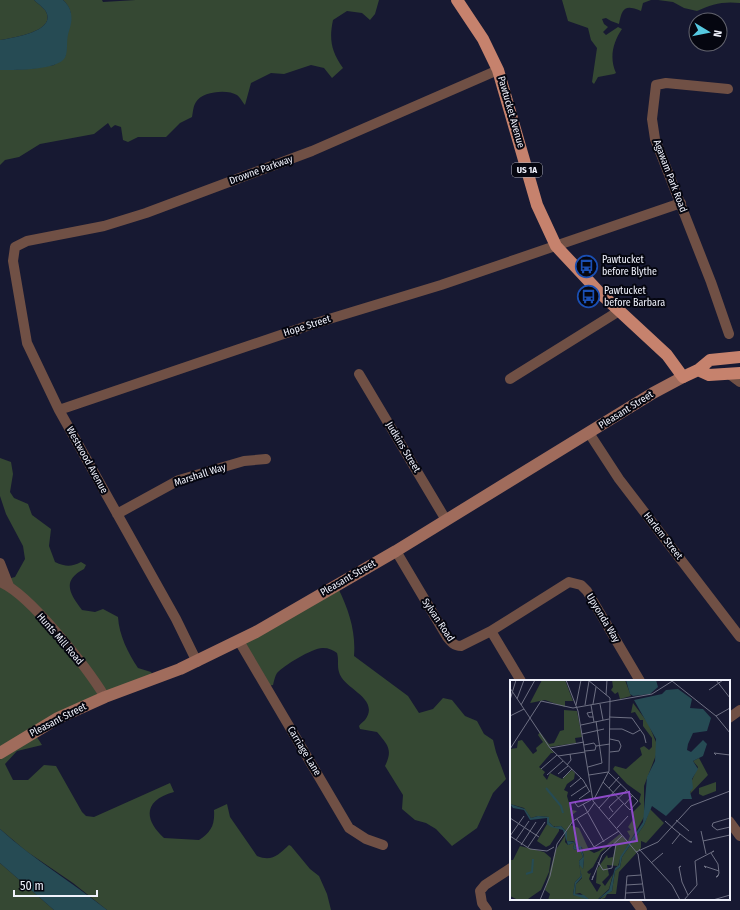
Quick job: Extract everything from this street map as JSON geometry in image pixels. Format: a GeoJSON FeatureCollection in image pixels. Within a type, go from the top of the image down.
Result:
{"type":"FeatureCollection","features":[{"type":"Feature","properties":{"kind":"main road","name":"Pawtucket Avenue"},"geometry":{"type":"LineString","coordinates":[[458,0],[483,39],[498,70],[537,205],[556,246],[582,275],[667,355],[683,377]]}},
{"type":"Feature","properties":{"kind":"main road"},"geometry":{"type":"LineString","coordinates":[[683,377],[698,370],[710,360],[740,357]]}},
{"type":"Feature","properties":{"kind":"main road"},"geometry":{"type":"LineString","coordinates":[[698,370],[709,375],[734,373]]}},
{"type":"Feature","properties":{"kind":"main road","name":"Pleasant Street"},"geometry":{"type":"LineString","coordinates":[[0,753],[58,718],[106,697],[197,662],[239,641],[396,551],[653,393],[683,377]]}},
{"type":"Feature","properties":{"kind":"street","name":"Drowne Parkway"},"geometry":{"type":"LineString","coordinates":[[15,247],[27,241],[104,226],[146,213],[312,151],[498,70]]}},
{"type":"Feature","properties":{"kind":"street","name":"Agawam Park Road"},"geometry":{"type":"LineString","coordinates":[[728,89],[666,83],[656,85],[652,119],[655,139],[681,203],[728,334]]}},
{"type":"Feature","properties":{"kind":"street","name":"Hope Street"},"geometry":{"type":"LineString","coordinates":[[59,410],[316,323],[441,285],[681,203]]}},
{"type":"Feature","properties":{"kind":"street","name":"Westwood Avenue"},"geometry":{"type":"LineString","coordinates":[[15,247],[13,261],[27,343],[59,410],[176,619],[197,662]]}},
{"type":"Feature","properties":{"kind":"street"},"geometry":{"type":"LineString","coordinates":[[510,379],[619,311]]}},
{"type":"Feature","properties":{"kind":"street"},"geometry":{"type":"LineString","coordinates":[[734,373],[740,382]]}},
{"type":"Feature","properties":{"kind":"street","name":"Judkins Street"},"geometry":{"type":"LineString","coordinates":[[359,374],[446,520]]}},
{"type":"Feature","properties":{"kind":"street","name":"Harlem Street"},"geometry":{"type":"LineString","coordinates":[[589,433],[619,479],[740,637]]}},
{"type":"Feature","properties":{"kind":"street","name":"Marshall Way"},"geometry":{"type":"LineString","coordinates":[[117,514],[179,480],[244,461],[266,459]]}},
{"type":"Feature","properties":{"kind":"street","name":"Sylvan Road"},"geometry":{"type":"LineString","coordinates":[[396,551],[451,643],[461,646],[491,631]]}},
{"type":"Feature","properties":{"kind":"street","name":"Hunts Mill Road"},"geometry":{"type":"LineString","coordinates":[[0,563],[4,584],[42,616],[94,678],[106,697]]}},
{"type":"Feature","properties":{"kind":"street","name":"Upyonda Way"},"geometry":{"type":"LineString","coordinates":[[491,631],[569,582],[581,585],[587,591],[639,680]]}},
{"type":"Feature","properties":{"kind":"street"},"geometry":{"type":"LineString","coordinates":[[491,631],[520,680]]}},
{"type":"Feature","properties":{"kind":"street","name":"Carriage Lane"},"geometry":{"type":"LineString","coordinates":[[239,641],[349,828],[366,839],[383,845]]}},
{"type":"Feature","properties":{"kind":"street"},"geometry":{"type":"LineString","coordinates":[[730,717],[740,710]]}},
{"type":"Feature","properties":{"kind":"street"},"geometry":{"type":"LineString","coordinates":[[730,822],[740,836]]}},
{"type":"Feature","properties":{"kind":"street"},"geometry":{"type":"LineString","coordinates":[[487,910],[482,903],[480,891],[485,885],[510,869]]}},
{"type":"Feature","properties":{"kind":"street"},"geometry":{"type":"LineString","coordinates":[[635,900],[642,910]]}},
{"type":"Feature","properties":{"kind":"shaded area"},"geometry":{"type":"Polygon","coordinates":[[[0,0],[34,0],[45,10],[47,20],[38,30],[22,36],[0,40],[0,0]]]}},
{"type":"Feature","properties":{"kind":"shaded area"},"geometry":{"type":"Polygon","coordinates":[[[34,0],[63,0],[69,7],[71,18],[66,55],[63,60],[47,67],[0,70],[0,40],[22,36],[38,30],[47,20],[45,10],[34,0]]]}},
{"type":"Feature","properties":{"kind":"shaded area"},"geometry":{"type":"Polygon","coordinates":[[[63,0],[102,0],[103,2],[136,0],[379,0],[375,14],[370,20],[362,13],[347,11],[333,20],[331,33],[332,45],[343,68],[332,78],[324,68],[311,65],[284,74],[271,73],[251,83],[245,105],[237,95],[228,92],[209,93],[199,98],[195,104],[192,117],[180,123],[166,137],[138,137],[128,142],[123,140],[121,127],[115,125],[111,128],[108,123],[94,134],[40,144],[19,157],[5,160],[0,165],[0,70],[29,69],[54,65],[66,55],[66,41],[71,14],[70,9],[63,0]]]}},
{"type":"Feature","properties":{"kind":"shaded area"},"geometry":{"type":"Polygon","coordinates":[[[562,0],[651,0],[643,3],[641,11],[631,8],[625,9],[621,14],[619,24],[606,18],[602,19],[604,24],[608,27],[603,32],[606,35],[618,27],[622,29],[616,39],[612,56],[616,73],[598,77],[594,84],[592,82],[597,48],[591,40],[588,28],[568,21],[562,0]]]}},
{"type":"Feature","properties":{"kind":"shaded area"},"geometry":{"type":"Polygon","coordinates":[[[658,0],[740,0],[740,3],[728,2],[697,11],[684,8],[673,2],[658,0]]]}},
{"type":"Feature","properties":{"kind":"shaded area"},"geometry":{"type":"Polygon","coordinates":[[[0,458],[11,462],[13,474],[10,492],[14,498],[28,504],[32,515],[51,529],[49,546],[55,562],[68,566],[81,562],[86,565],[84,569],[72,578],[70,583],[71,593],[74,599],[82,610],[95,612],[103,609],[118,617],[122,637],[134,662],[138,668],[151,672],[154,678],[33,731],[42,745],[17,751],[5,764],[13,780],[28,780],[44,765],[56,766],[82,812],[86,816],[94,817],[170,783],[174,792],[164,795],[157,800],[152,805],[150,811],[152,824],[164,838],[199,840],[207,834],[213,824],[214,810],[227,804],[230,817],[257,856],[262,858],[271,858],[289,845],[291,846],[310,869],[319,876],[327,894],[331,910],[107,910],[73,883],[26,851],[0,829],[0,581],[15,577],[25,559],[23,546],[6,514],[0,496],[0,458]]]}},
{"type":"Feature","properties":{"kind":"shaded area"},"geometry":{"type":"Polygon","coordinates":[[[338,588],[351,621],[354,638],[354,656],[408,696],[419,713],[433,709],[443,698],[452,700],[465,716],[477,721],[484,734],[493,740],[506,779],[493,793],[477,828],[452,846],[436,829],[426,823],[415,820],[402,809],[403,795],[385,766],[389,756],[388,748],[377,732],[360,729],[359,726],[365,720],[369,712],[368,706],[360,694],[342,678],[338,670],[337,653],[331,649],[325,648],[313,650],[280,670],[276,674],[273,685],[263,687],[240,640],[338,588]]]}},
{"type":"Feature","properties":{"kind":"shaded area"},"geometry":{"type":"Polygon","coordinates":[[[0,829],[107,910],[54,910],[0,863],[0,829]]]}},
{"type":"Feature","properties":{"kind":"shaded area"},"geometry":{"type":"Polygon","coordinates":[[[0,863],[54,910],[0,910],[0,863]]]}},
{"type":"Feature","properties":{"kind":"place","name":"Pawtucket before Blythe"},"geometry":{"type":"Point","coordinates":[586,266]}},
{"type":"Feature","properties":{"kind":"place","name":"Pawtucket before Barbara"},"geometry":{"type":"Point","coordinates":[589,297]}}]}
